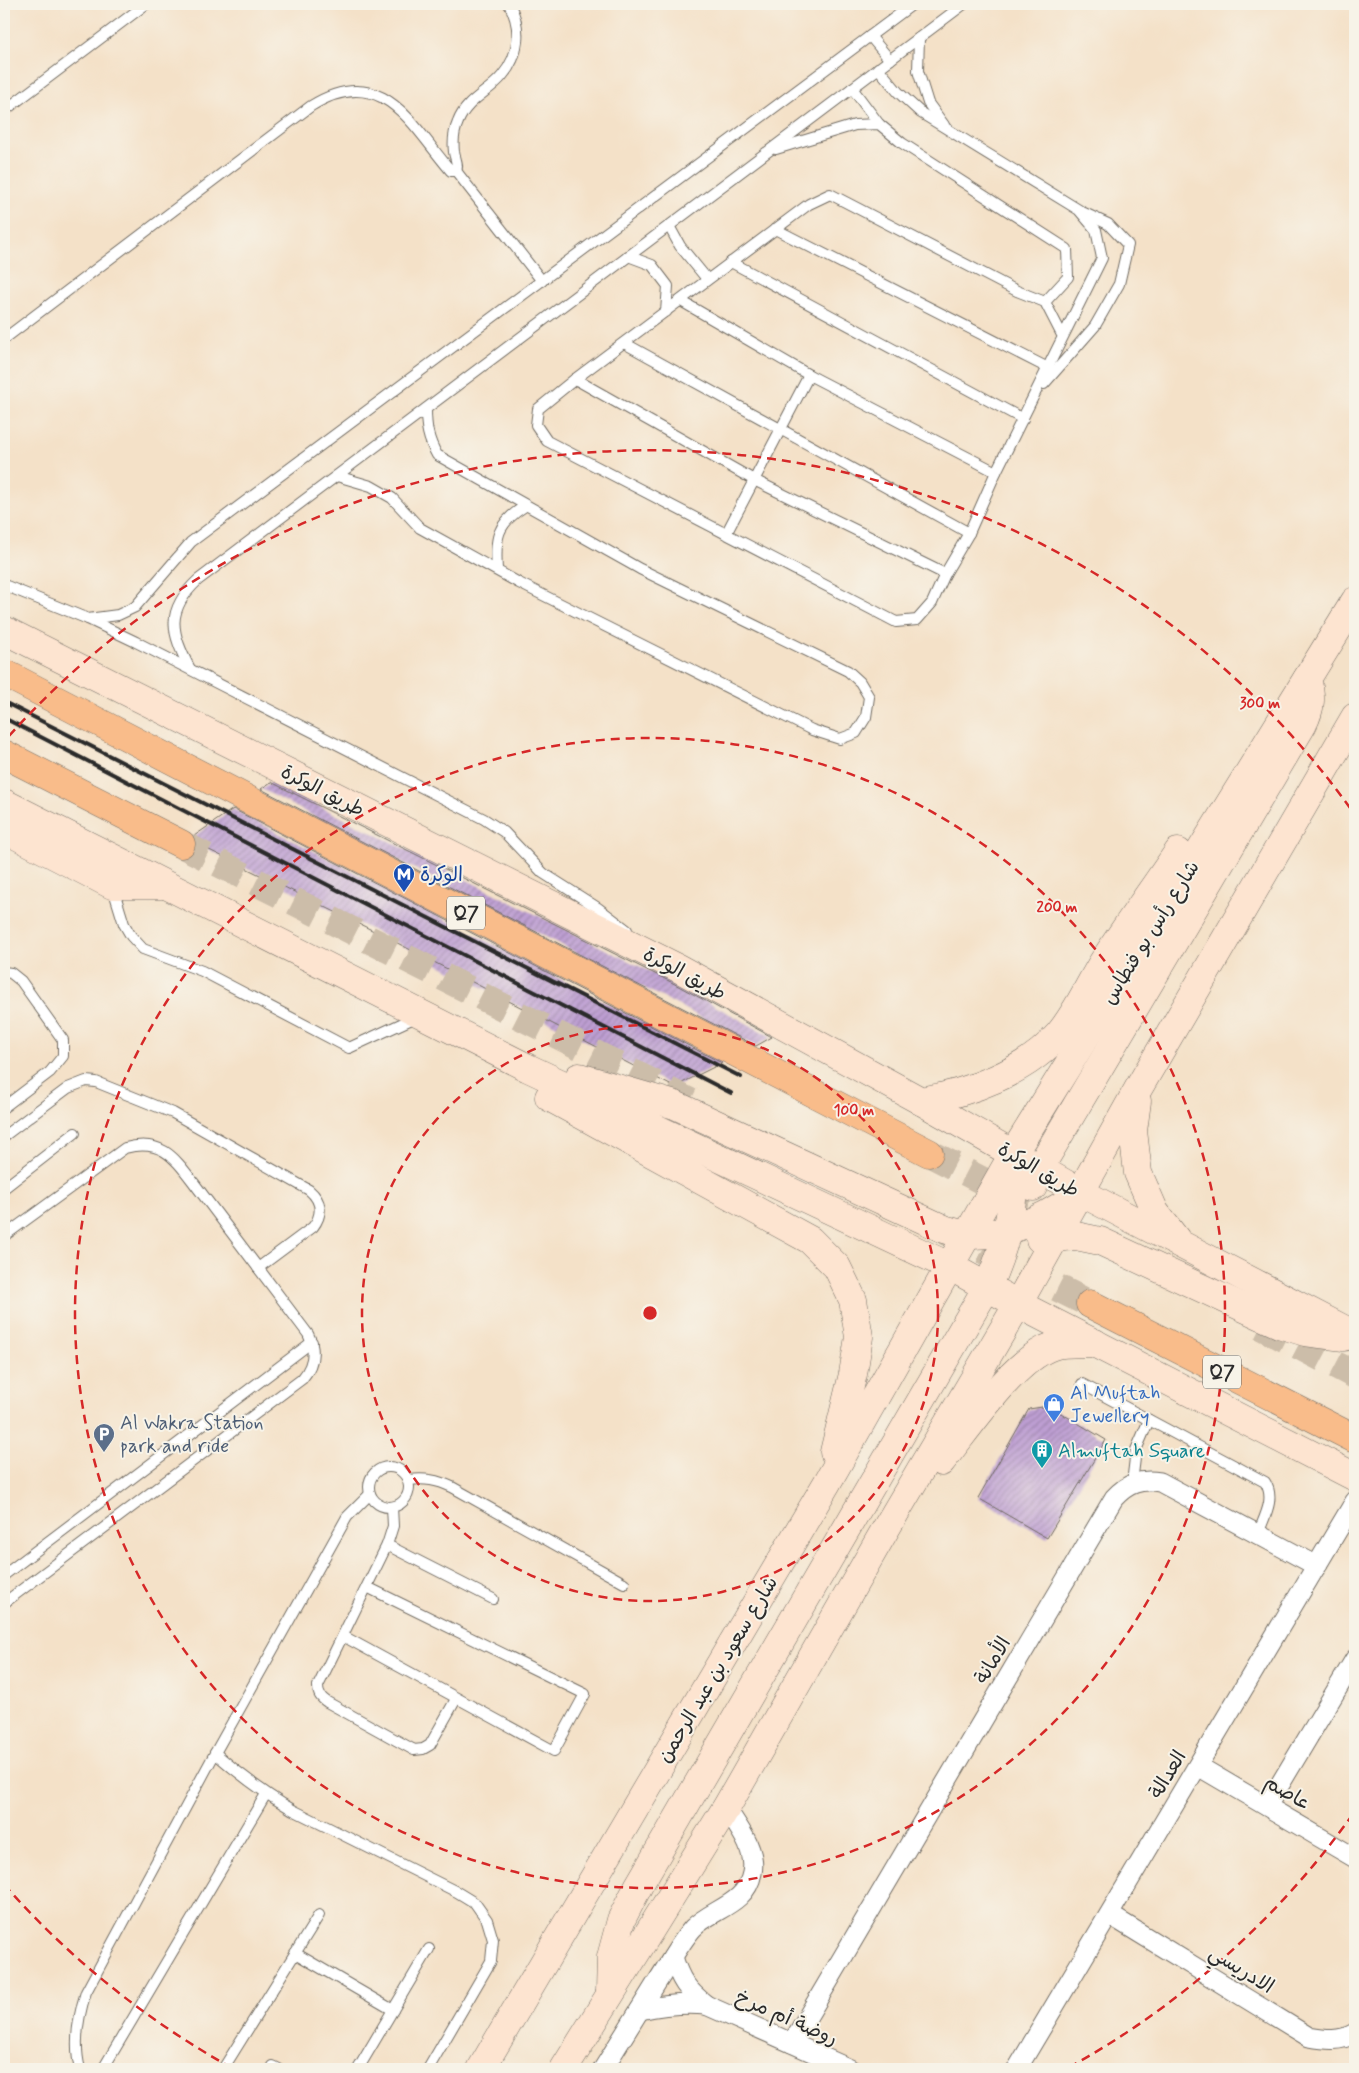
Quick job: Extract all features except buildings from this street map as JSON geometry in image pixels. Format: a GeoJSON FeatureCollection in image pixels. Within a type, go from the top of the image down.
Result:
{"type":"FeatureCollection","features":[{"type":"Feature","properties":{"kind":"highway","name":"Q7"},"geometry":{"type":"LineString","coordinates":[[4,673],[929,1153]]}},
{"type":"Feature","properties":{"kind":"highway"},"geometry":{"type":"LineString","coordinates":[[4,754],[181,844]]}},
{"type":"Feature","properties":{"kind":"highway","name":"Q7"},"geometry":{"type":"LineString","coordinates":[[1090,1304],[1355,1439]]}},
{"type":"Feature","properties":{"kind":"main road","name":"شارع رأس بو فنطاس"},"geometry":{"type":"LineString","coordinates":[[950,1267],[1013,1154],[1355,601]]}},
{"type":"Feature","properties":{"kind":"main road","name":"طريق الوكرة"},"geometry":{"type":"LineString","coordinates":[[4,630],[678,968],[920,1101],[1080,1192],[1355,1337]]}},
{"type":"Feature","properties":{"kind":"main road"},"geometry":{"type":"LineString","coordinates":[[609,1996],[611,1957],[621,1920],[639,1885],[987,1287],[1013,1237],[1040,1169],[1303,724],[1311,702],[1311,690],[1307,678]]}},
{"type":"Feature","properties":{"kind":"main road"},"geometry":{"type":"LineString","coordinates":[[564,2069],[726,1808],[881,1537],[1018,1304],[1138,1089],[1346,742],[1355,717]]}},
{"type":"Feature","properties":{"kind":"main road"},"geometry":{"type":"LineString","coordinates":[[920,1101],[945,1097],[981,1084],[1020,1065],[1047,1046],[1068,1022],[1102,964],[1198,823],[1223,798],[1238,788]]}},
{"type":"Feature","properties":{"kind":"main road"},"geometry":{"type":"LineString","coordinates":[[4,803],[528,1068],[950,1267],[1018,1304],[1355,1477]]}},
{"type":"Feature","properties":{"kind":"main road"},"geometry":{"type":"LineString","coordinates":[[4,829],[112,885],[166,885]]}},
{"type":"Feature","properties":{"kind":"main road"},"geometry":{"type":"LineString","coordinates":[[486,1047],[518,1080],[810,1240],[837,1267],[853,1300],[859,1337],[853,1374],[827,1483]]}},
{"type":"Feature","properties":{"kind":"main road"},"geometry":{"type":"LineString","coordinates":[[528,1068],[583,1078],[675,1105],[944,1229],[968,1235],[1013,1237],[1076,1236],[1100,1241],[1279,1324],[1305,1332],[1355,1337]]}},
{"type":"Feature","properties":{"kind":"main road"},"geometry":{"type":"LineString","coordinates":[[1138,1089],[1133,1131],[1138,1173],[1155,1212],[1181,1246]]}},
{"type":"Feature","properties":{"kind":"main road"},"geometry":{"type":"LineString","coordinates":[[1013,1154],[1013,1237],[1018,1304]]}},
{"type":"Feature","properties":{"kind":"main road"},"geometry":{"type":"LineString","coordinates":[[950,1267],[1013,1237],[1058,1209],[1080,1192]]}},
{"type":"Feature","properties":{"kind":"main road","name":"شارع سعود بن عبد الرحمن"},"geometry":{"type":"LineString","coordinates":[[482,2069],[827,1483],[950,1267]]}},
{"type":"Feature","properties":{"kind":"main road"},"geometry":{"type":"LineString","coordinates":[[881,1537],[1007,1380],[1020,1367],[1036,1354],[1054,1346],[1095,1343]]}},
{"type":"Feature","properties":{"kind":"street"},"geometry":{"type":"LineString","coordinates":[[1132,1483],[1146,1480],[1160,1482],[1317,1566]]}},
{"type":"Feature","properties":{"kind":"street","name":"الأمانة"},"geometry":{"type":"LineString","coordinates":[[792,2043],[1114,1498],[1132,1483]]}},
{"type":"Feature","properties":{"kind":"street","name":"العدالة"},"geometry":{"type":"LineString","coordinates":[[1017,2069],[1355,1501]]}},
{"type":"Feature","properties":{"kind":"street"},"geometry":{"type":"LineString","coordinates":[[1267,1806],[1355,1659]]}},
{"type":"Feature","properties":{"kind":"street","name":"عاصم"},"geometry":{"type":"LineString","coordinates":[[1198,1766],[1355,1858]]}},
{"type":"Feature","properties":{"kind":"street"},"geometry":{"type":"LineString","coordinates":[[603,2069],[685,1937],[708,1916],[736,1902],[747,1889],[753,1873],[752,1856],[726,1808]]}},
{"type":"Feature","properties":{"kind":"street","name":"الادريسي"},"geometry":{"type":"LineString","coordinates":[[1110,1914],[1309,2037],[1328,2040],[1346,2038],[1355,2033]]}},
{"type":"Feature","properties":{"kind":"street","name":"روضة أم مرخ"},"geometry":{"type":"LineString","coordinates":[[673,1957],[679,1976],[690,1992],[706,2005],[850,2069]]}},
{"type":"Feature","properties":{"kind":"street","name":"روضة أم مرخ"},"geometry":{"type":"LineString","coordinates":[[640,2010],[683,2003],[706,2005]]}},
{"type":"Feature","properties":{"kind":"lane"},"geometry":{"type":"LineString","coordinates":[[4,111],[146,4]]}},
{"type":"Feature","properties":{"kind":"lane"},"geometry":{"type":"LineString","coordinates":[[456,171],[458,166],[454,153],[455,132],[462,113],[475,98],[502,76],[514,56],[518,33],[509,4]]}},
{"type":"Feature","properties":{"kind":"lane"},"geometry":{"type":"LineString","coordinates":[[88,619],[118,615],[135,607],[191,542],[912,4]]}},
{"type":"Feature","properties":{"kind":"lane"},"geometry":{"type":"LineString","coordinates":[[190,669],[176,640],[173,625],[178,604],[186,591],[198,580],[964,4]]}},
{"type":"Feature","properties":{"kind":"lane"},"geometry":{"type":"LineString","coordinates":[[870,36],[890,60]]}},
{"type":"Feature","properties":{"kind":"lane"},"geometry":{"type":"LineString","coordinates":[[919,38],[918,71],[928,103],[948,130]]}},
{"type":"Feature","properties":{"kind":"lane"},"geometry":{"type":"LineString","coordinates":[[878,68],[904,98],[922,113],[1079,210],[1108,224],[1128,245],[1119,284],[1095,326],[1035,394]]}},
{"type":"Feature","properties":{"kind":"lane"},"geometry":{"type":"LineString","coordinates":[[852,88],[879,124],[910,149],[1067,249],[1068,277],[1045,302]]}},
{"type":"Feature","properties":{"kind":"lane"},"geometry":{"type":"LineString","coordinates":[[4,339],[312,106],[344,93],[362,93],[380,97],[391,102],[409,118],[452,171],[456,171],[542,281]]}},
{"type":"Feature","properties":{"kind":"lane"},"geometry":{"type":"LineString","coordinates":[[769,151],[855,126],[879,124]]}},
{"type":"Feature","properties":{"kind":"lane"},"geometry":{"type":"LineString","coordinates":[[1063,337],[1045,302],[1017,291],[830,194],[809,204],[707,279],[538,409],[536,425],[547,441],[896,622],[917,620],[932,603],[945,574],[969,533],[996,472],[1023,419],[1102,258],[1096,230],[1079,210]]}},
{"type":"Feature","properties":{"kind":"lane"},"geometry":{"type":"LineString","coordinates":[[670,226],[680,246],[707,279]]}},
{"type":"Feature","properties":{"kind":"lane"},"geometry":{"type":"LineString","coordinates":[[775,229],[1048,368]]}},
{"type":"Feature","properties":{"kind":"lane"},"geometry":{"type":"LineString","coordinates":[[628,256],[652,265],[668,286],[666,312]]}},
{"type":"Feature","properties":{"kind":"lane"},"geometry":{"type":"LineString","coordinates":[[731,262],[1023,419]]}},
{"type":"Feature","properties":{"kind":"lane"},"geometry":{"type":"LineString","coordinates":[[681,300],[809,375],[996,472]]}},
{"type":"Feature","properties":{"kind":"lane"},"geometry":{"type":"LineString","coordinates":[[624,343],[969,533]]}},
{"type":"Feature","properties":{"kind":"lane"},"geometry":{"type":"LineString","coordinates":[[726,534],[809,375]]}},
{"type":"Feature","properties":{"kind":"lane"},"geometry":{"type":"LineString","coordinates":[[575,380],[754,480],[945,574]]}},
{"type":"Feature","properties":{"kind":"lane"},"geometry":{"type":"LineString","coordinates":[[337,476],[371,486],[392,498],[420,528],[497,570],[812,730],[840,740],[856,733],[866,717],[869,698],[860,682],[848,671],[640,569],[437,455],[429,442],[426,428],[426,409]]}},
{"type":"Feature","properties":{"kind":"lane"},"geometry":{"type":"LineString","coordinates":[[497,570],[496,545],[499,531],[511,515],[525,506]]}},
{"type":"Feature","properties":{"kind":"lane"},"geometry":{"type":"LineString","coordinates":[[4,585],[88,619],[484,819],[504,832],[543,873],[598,908],[678,968]]}},
{"type":"Feature","properties":{"kind":"lane"},"geometry":{"type":"LineString","coordinates":[[112,885],[116,904],[124,924],[130,936],[143,949],[202,971],[349,1048],[422,1014]]}},
{"type":"Feature","properties":{"kind":"lane"},"geometry":{"type":"LineString","coordinates":[[4,972],[12,973],[21,981],[63,1040],[62,1056],[50,1072],[4,1107]]}},
{"type":"Feature","properties":{"kind":"lane"},"geometry":{"type":"LineString","coordinates":[[4,1136],[68,1088],[86,1081],[96,1082],[173,1113],[309,1190],[320,1203],[318,1220],[313,1227],[258,1268]]}},
{"type":"Feature","properties":{"kind":"lane"},"geometry":{"type":"LineString","coordinates":[[4,1188],[75,1133]]}},
{"type":"Feature","properties":{"kind":"lane"},"geometry":{"type":"LineString","coordinates":[[4,1236],[115,1154],[131,1146],[148,1145],[160,1148],[178,1162],[308,1334],[312,1342],[313,1358],[311,1366],[302,1379],[4,1603]]}},
{"type":"Feature","properties":{"kind":"lane"},"geometry":{"type":"LineString","coordinates":[[4,1575],[312,1342]]}},
{"type":"Feature","properties":{"kind":"lane"},"geometry":{"type":"LineString","coordinates":[[1082,1384],[1265,1482],[1268,1487],[1270,1502],[1258,1534]]}},
{"type":"Feature","properties":{"kind":"lane"},"geometry":{"type":"LineString","coordinates":[[1132,1483],[1136,1450],[1149,1420]]}},
{"type":"Feature","properties":{"kind":"lane"},"geometry":{"type":"LineString","coordinates":[[393,1466],[400,1469],[409,1480],[410,1487],[405,1500],[392,1507],[379,1504],[370,1494],[368,1486],[370,1480],[379,1469],[393,1466]]}},
{"type":"Feature","properties":{"kind":"lane"},"geometry":{"type":"LineString","coordinates":[[409,1480],[423,1478],[438,1480],[624,1583]]}},
{"type":"Feature","properties":{"kind":"lane"},"geometry":{"type":"LineString","coordinates":[[80,2069],[76,2042],[78,2016],[86,1992],[215,1753],[347,1517],[370,1494]]}},
{"type":"Feature","properties":{"kind":"lane"},"geometry":{"type":"LineString","coordinates":[[392,1507],[393,1526],[387,1545],[318,1686],[318,1693],[327,1702],[414,1750],[423,1750],[430,1745],[456,1699]]}},
{"type":"Feature","properties":{"kind":"lane"},"geometry":{"type":"LineString","coordinates":[[387,1545],[494,1599]]}},
{"type":"Feature","properties":{"kind":"lane"},"geometry":{"type":"LineString","coordinates":[[343,1636],[554,1751],[585,1694],[367,1588]]}},
{"type":"Feature","properties":{"kind":"lane"},"geometry":{"type":"LineString","coordinates":[[215,1753],[242,1777],[266,1794],[293,1810],[457,1892],[475,1903],[487,1920],[493,1940],[491,1961],[428,2069]]}},
{"type":"Feature","properties":{"kind":"lane"},"geometry":{"type":"LineString","coordinates":[[103,2069],[266,1794]]}},
{"type":"Feature","properties":{"kind":"lane"},"geometry":{"type":"LineString","coordinates":[[223,2069],[319,1915]]}},
{"type":"Feature","properties":{"kind":"lane"},"geometry":{"type":"LineString","coordinates":[[358,2069],[429,1949]]}},
{"type":"Feature","properties":{"kind":"lane"},"geometry":{"type":"LineString","coordinates":[[296,1953],[393,2010]]}},
{"type":"Feature","properties":{"kind":"tunnel"},"geometry":{"type":"LineString","coordinates":[[181,844],[690,1102]]}},
{"type":"Feature","properties":{"kind":"tunnel"},"geometry":{"type":"LineString","coordinates":[[929,1153],[1066,1224]]}},
{"type":"Feature","properties":{"kind":"tunnel"},"geometry":{"type":"LineString","coordinates":[[945,1231],[1090,1304]]}},
{"type":"Feature","properties":{"kind":"tunnel"},"geometry":{"type":"LineString","coordinates":[[1261,1326],[1355,1375]]}},
{"type":"Feature","properties":{"kind":"railway"},"geometry":{"type":"LineString","coordinates":[[4,702],[741,1077]]}},
{"type":"Feature","properties":{"kind":"railway"},"geometry":{"type":"LineString","coordinates":[[4,718],[731,1093]]}},
{"type":"Feature","properties":{"kind":"place","name":"الوكرة"},"geometry":{"type":"Point","coordinates":[404,893]}},
{"type":"Feature","properties":{"kind":"place","name":"Al Muftah Jewellery"},"geometry":{"type":"Point","coordinates":[1054,1423]}},
{"type":"Feature","properties":{"kind":"place","name":"Al Wakra Station park and ride"},"geometry":{"type":"Point","coordinates":[104,1453]}},
{"type":"Feature","properties":{"kind":"place","name":"Almuftah Square"},"geometry":{"type":"Point","coordinates":[1042,1469]}}]}
